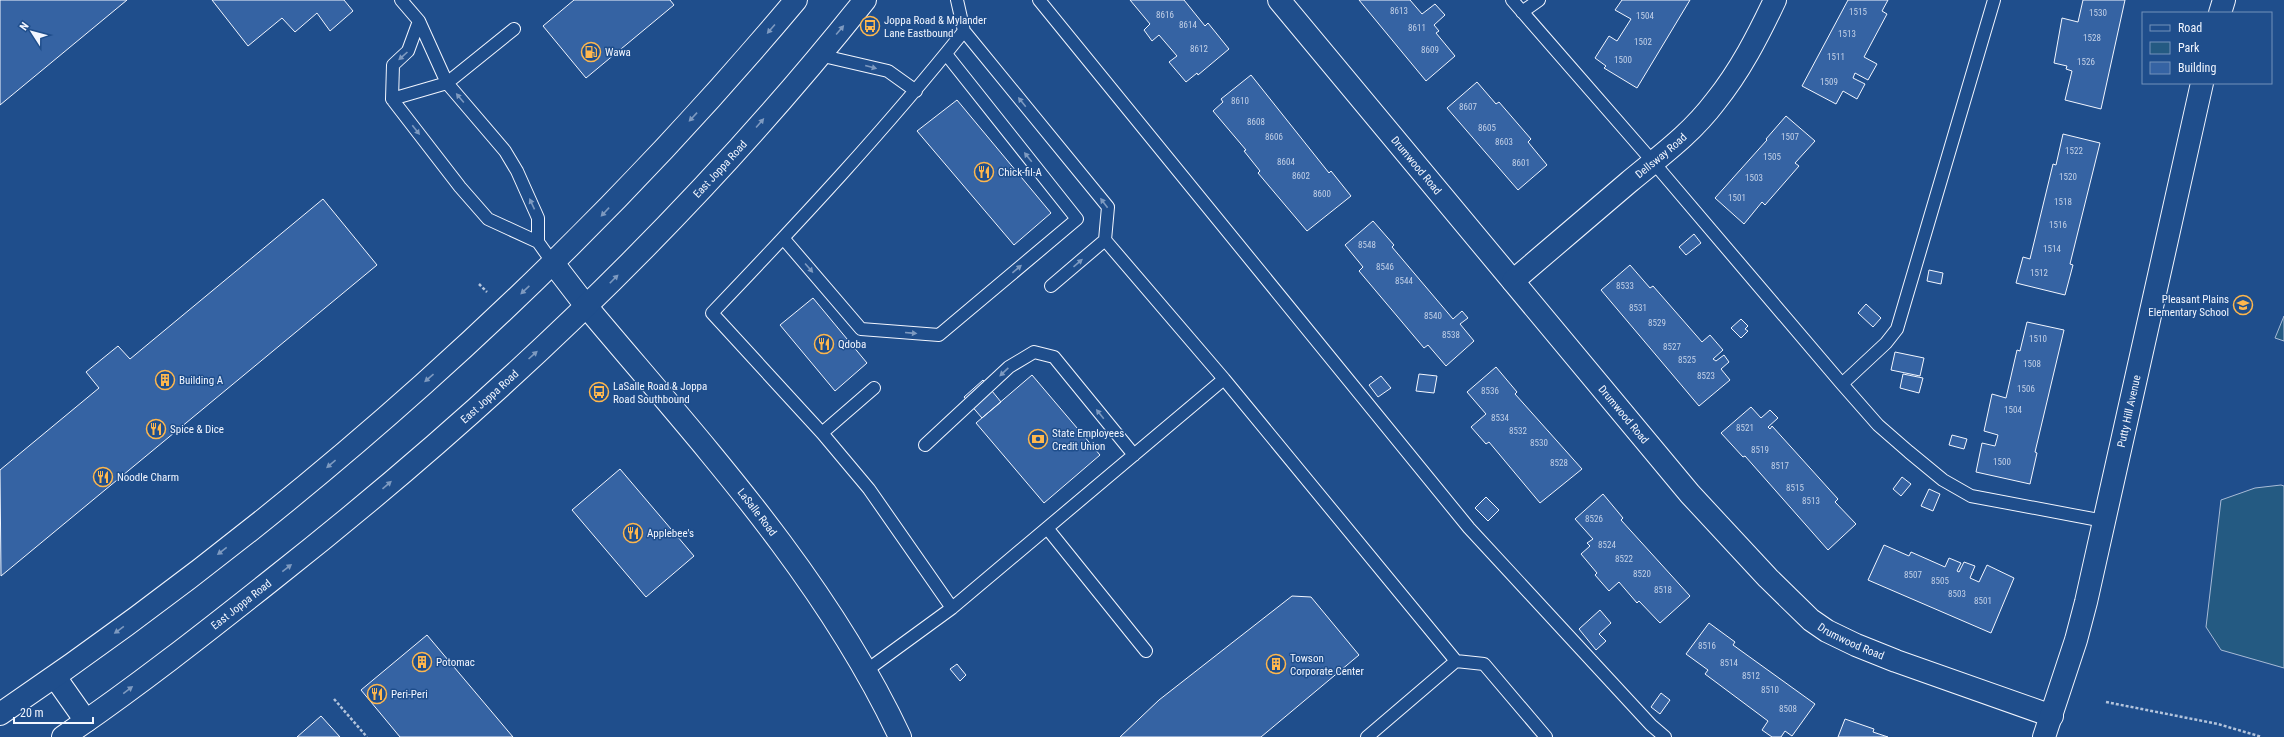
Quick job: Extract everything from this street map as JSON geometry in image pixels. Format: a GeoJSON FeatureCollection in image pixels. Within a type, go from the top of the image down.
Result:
{"type":"FeatureCollection","features":[{"type":"Feature","properties":{"kind":"street"},"geometry":{"type":"LineString","coordinates":[[0,714],[55,677],[187,579],[332,464],[443,366],[590,228],[719,88],[796,0]]}},
{"type":"Feature","properties":{"kind":"street","name":"East Joppa Road"},"geometry":{"type":"LineString","coordinates":[[63,737],[218,622],[344,523],[434,445],[586,306],[731,156],[865,0]]}},
{"type":"Feature","properties":{"kind":"street","name":"Drumwood Road"},"geometry":{"type":"LineString","coordinates":[[1279,0],[1690,494],[1768,578],[1811,620],[1850,642],[1896,661],[2052,716]]}},
{"type":"Feature","properties":{"kind":"street","name":"Dellsway Road"},"geometry":{"type":"LineString","coordinates":[[1513,281],[1630,181],[1654,163],[1688,132],[1715,102],[1738,70],[1775,0]]}},
{"type":"Feature","properties":{"kind":"street"},"geometry":{"type":"LineString","coordinates":[[2220,12],[2224,0]]}},
{"type":"Feature","properties":{"kind":"street","name":"Putty Hill Avenue"},"geometry":{"type":"LineString","coordinates":[[2044,737],[2076,640],[2104,522],[2202,84]]}},
{"type":"Feature","properties":{"kind":"street","name":"LaSalle Road"},"geometry":{"type":"LineString","coordinates":[[554,263],[586,306],[759,514],[808,579],[866,670],[900,737]]}},
{"type":"Feature","properties":{"kind":"street"},"geometry":{"type":"LineString","coordinates":[[55,677],[86,721]]}},
{"type":"Feature","properties":{"kind":"lane"},"geometry":{"type":"LineString","coordinates":[[401,0],[419,21],[447,83],[505,151],[517,171],[538,218],[538,242]]}},
{"type":"Feature","properties":{"kind":"lane"},"geometry":{"type":"LineString","coordinates":[[957,0],[964,31],[1108,207],[1105,240],[1051,286]]}},
{"type":"Feature","properties":{"kind":"lane"},"geometry":{"type":"LineString","coordinates":[[1039,0],[1469,528],[1650,725],[1666,737]]}},
{"type":"Feature","properties":{"kind":"lane"},"geometry":{"type":"LineString","coordinates":[[1512,0],[1654,163],[1878,425],[1943,480],[1971,496],[2104,522]]}},
{"type":"Feature","properties":{"kind":"lane"},"geometry":{"type":"LineString","coordinates":[[1522,12],[1539,0]]}},
{"type":"Feature","properties":{"kind":"lane"},"geometry":{"type":"LineString","coordinates":[[1842,384],[1886,343],[1896,329],[1994,0]]}},
{"type":"Feature","properties":{"kind":"lane"},"geometry":{"type":"LineString","coordinates":[[419,21],[408,51],[393,65],[392,99],[460,187],[488,219],[538,242],[554,263]]}},
{"type":"Feature","properties":{"kind":"lane"},"geometry":{"type":"LineString","coordinates":[[392,99],[447,83],[514,29]]}},
{"type":"Feature","properties":{"kind":"lane"},"geometry":{"type":"LineString","coordinates":[[952,608],[869,489],[822,433],[712,313],[783,238],[916,91],[964,31]]}},
{"type":"Feature","properties":{"kind":"lane"},"geometry":{"type":"LineString","coordinates":[[783,238],[861,328],[939,335],[1077,219],[946,54]]}},
{"type":"Feature","properties":{"kind":"lane"},"geometry":{"type":"LineString","coordinates":[[819,55],[888,71],[916,91]]}},
{"type":"Feature","properties":{"kind":"lane"},"geometry":{"type":"LineString","coordinates":[[1105,240],[1224,379],[1456,661],[1484,664],[1546,737]]}},
{"type":"Feature","properties":{"kind":"lane"},"geometry":{"type":"LineString","coordinates":[[925,445],[1009,367],[1034,352],[1054,357],[1134,455]]}},
{"type":"Feature","properties":{"kind":"lane"},"geometry":{"type":"LineString","coordinates":[[866,670],[952,608],[1224,379]]}},
{"type":"Feature","properties":{"kind":"lane"},"geometry":{"type":"LineString","coordinates":[[822,433],[874,388]]}},
{"type":"Feature","properties":{"kind":"lane"},"geometry":{"type":"LineString","coordinates":[[1047,528],[1146,651]]}},
{"type":"Feature","properties":{"kind":"lane"},"geometry":{"type":"LineString","coordinates":[[1367,737],[1456,661]]}},
{"type":"Feature","properties":{"kind":"path"},"geometry":{"type":"LineString","coordinates":[[334,699],[367,737]]}},
{"type":"Feature","properties":{"kind":"path"},"geometry":{"type":"LineString","coordinates":[[2106,702],[2218,724],[2262,737]]}},
{"type":"Feature","properties":{"kind":"green space"},"geometry":{"type":"Polygon","coordinates":[[[2284,316],[2284,341],[2275,338],[2284,316]]]}},
{"type":"Feature","properties":{"kind":"green space"},"geometry":{"type":"Polygon","coordinates":[[[2281,485],[2284,486],[2284,668],[2221,650],[2206,627],[2221,500],[2255,488],[2281,485]]]}},
{"type":"Feature","properties":{"kind":"building"},"geometry":{"type":"Polygon","coordinates":[[[0,0],[127,0],[0,105],[0,0]]]}},
{"type":"Feature","properties":{"kind":"building"},"geometry":{"type":"Polygon","coordinates":[[[212,0],[344,0],[353,11],[330,31],[317,13],[295,32],[282,18],[248,46],[212,0]]]}},
{"type":"Feature","properties":{"kind":"building","name":"Wawa"},"geometry":{"type":"Polygon","coordinates":[[[574,0],[670,0],[674,5],[586,78],[543,26],[574,0]]]}},
{"type":"Feature","properties":{"kind":"building"},"geometry":{"type":"Polygon","coordinates":[[[1130,0],[1184,0],[1205,26],[1208,23],[1229,49],[1198,75],[1197,73],[1186,82],[1169,62],[1177,56],[1159,35],[1152,41],[1144,30],[1150,24],[1130,0]]]}},
{"type":"Feature","properties":{"kind":"building"},"geometry":{"type":"Polygon","coordinates":[[[1359,0],[1410,0],[1422,14],[1435,4],[1445,15],[1434,25],[1439,31],[1436,33],[1455,56],[1426,81],[1359,0]]]}},
{"type":"Feature","properties":{"kind":"building"},"geometry":{"type":"Polygon","coordinates":[[[1622,0],[1690,0],[1637,88],[1604,68],[1606,66],[1595,58],[1609,36],[1617,41],[1631,19],[1615,10],[1622,0]]]}},
{"type":"Feature","properties":{"kind":"building"},"geometry":{"type":"Polygon","coordinates":[[[1848,0],[1888,0],[1882,11],[1887,14],[1864,57],[1877,64],[1868,80],[1855,73],[1853,78],[1865,84],[1857,99],[1843,91],[1836,104],[1802,86],[1848,0]]]}},
{"type":"Feature","properties":{"kind":"building"},"geometry":{"type":"Polygon","coordinates":[[[2083,0],[2125,0],[2101,109],[2065,100],[2072,71],[2066,69],[2067,66],[2054,63],[2062,18],[2078,22],[2083,0]]]}},
{"type":"Feature","properties":{"kind":"building"},"geometry":{"type":"Polygon","coordinates":[[[1251,75],[1329,173],[1331,171],[1351,196],[1307,231],[1258,173],[1260,171],[1244,151],[1246,150],[1213,111],[1223,102],[1221,99],[1251,75]]]}},
{"type":"Feature","properties":{"kind":"building"},"geometry":{"type":"Polygon","coordinates":[[[1477,82],[1496,104],[1499,102],[1531,139],[1528,142],[1547,165],[1518,190],[1447,108],[1477,82]]]}},
{"type":"Feature","properties":{"kind":"building","name":"Chick-fil-A"},"geometry":{"type":"Polygon","coordinates":[[[957,100],[1051,213],[1014,245],[917,131],[957,100]]]}},
{"type":"Feature","properties":{"kind":"building"},"geometry":{"type":"Polygon","coordinates":[[[1786,116],[1815,141],[1795,163],[1799,166],[1765,205],[1762,202],[1744,224],[1715,198],[1767,140],[1766,139],[1786,116]]]}},
{"type":"Feature","properties":{"kind":"building"},"geometry":{"type":"Polygon","coordinates":[[[2063,134],[2100,143],[2070,264],[2073,265],[2065,295],[2016,283],[2023,257],[2030,259],[2053,164],[2056,165],[2063,134]]]}},
{"type":"Feature","properties":{"kind":"building","name":"Building A"},"geometry":{"type":"Polygon","coordinates":[[[323,199],[377,265],[1,576],[0,470],[99,388],[86,372],[118,346],[130,359],[323,199]]]}},
{"type":"Feature","properties":{"kind":"building"},"geometry":{"type":"Polygon","coordinates":[[[1373,221],[1394,245],[1392,247],[1453,319],[1462,311],[1468,318],[1460,324],[1474,341],[1446,366],[1428,345],[1424,348],[1359,271],[1363,267],[1345,245],[1373,221]]]}},
{"type":"Feature","properties":{"kind":"building"},"geometry":{"type":"Polygon","coordinates":[[[1694,234],[1701,243],[1686,255],[1679,247],[1694,234]]]}},
{"type":"Feature","properties":{"kind":"building"},"geometry":{"type":"Polygon","coordinates":[[[1630,265],[1650,288],[1653,286],[1702,342],[1710,335],[1723,350],[1713,359],[1716,361],[1724,355],[1729,362],[1721,369],[1730,380],[1699,406],[1601,290],[1630,265]]]}},
{"type":"Feature","properties":{"kind":"building"},"geometry":{"type":"Polygon","coordinates":[[[1929,270],[1943,273],[1941,284],[1927,281],[1929,270]]]}},
{"type":"Feature","properties":{"kind":"building","name":"Qdoba"},"geometry":{"type":"Polygon","coordinates":[[[813,298],[867,363],[835,391],[780,325],[813,298]]]}},
{"type":"Feature","properties":{"kind":"building"},"geometry":{"type":"Polygon","coordinates":[[[1866,304],[1881,318],[1873,327],[1858,313],[1866,304]]]}},
{"type":"Feature","properties":{"kind":"building"},"geometry":{"type":"Polygon","coordinates":[[[1741,319],[1748,326],[1745,329],[1748,331],[1741,338],[1731,328],[1741,319]]]}},
{"type":"Feature","properties":{"kind":"building"},"geometry":{"type":"Polygon","coordinates":[[[2027,322],[2064,330],[2035,452],[2037,453],[2030,484],[1976,472],[1982,443],[1995,446],[1998,435],[1984,431],[1992,394],[2006,398],[2017,350],[2020,351],[2027,322]]]}},
{"type":"Feature","properties":{"kind":"building"},"geometry":{"type":"Polygon","coordinates":[[[1895,352],[1924,358],[1920,376],[1891,370],[1895,352]]]}},
{"type":"Feature","properties":{"kind":"building"},"geometry":{"type":"Polygon","coordinates":[[[1496,367],[1517,392],[1515,394],[1582,469],[1540,503],[1489,442],[1486,444],[1471,427],[1486,414],[1467,392],[1496,367]]]}},
{"type":"Feature","properties":{"kind":"building"},"geometry":{"type":"Polygon","coordinates":[[[1419,374],[1437,376],[1434,393],[1416,391],[1419,374]]]}},
{"type":"Feature","properties":{"kind":"building"},"geometry":{"type":"Polygon","coordinates":[[[1903,374],[1923,378],[1919,393],[1900,388],[1903,374]]]}},
{"type":"Feature","properties":{"kind":"building","name":"State Employees Credit Union"},"geometry":{"type":"Polygon","coordinates":[[[1032,375],[1100,455],[1044,503],[976,423],[1032,375]]]}},
{"type":"Feature","properties":{"kind":"building"},"geometry":{"type":"Polygon","coordinates":[[[1381,376],[1391,388],[1378,397],[1369,385],[1381,376]]]}},
{"type":"Feature","properties":{"kind":"building"},"geometry":{"type":"Polygon","coordinates":[[[983,380],[1001,402],[982,418],[964,397],[983,380]]]}},
{"type":"Feature","properties":{"kind":"building"},"geometry":{"type":"Polygon","coordinates":[[[1751,407],[1761,418],[1770,410],[1778,418],[1768,427],[1770,429],[1772,426],[1838,499],[1835,502],[1856,524],[1828,550],[1745,456],[1743,457],[1721,433],[1751,407]]]}},
{"type":"Feature","properties":{"kind":"building"},"geometry":{"type":"Polygon","coordinates":[[[1952,435],[1967,439],[1964,449],[1949,445],[1952,435]]]}},
{"type":"Feature","properties":{"kind":"building","name":"Applebee's"},"geometry":{"type":"Polygon","coordinates":[[[620,469],[694,556],[646,597],[572,510],[620,469]]]}},
{"type":"Feature","properties":{"kind":"building"},"geometry":{"type":"Polygon","coordinates":[[[1902,477],[1911,484],[1901,496],[1893,489],[1902,477]]]}},
{"type":"Feature","properties":{"kind":"building"},"geometry":{"type":"Polygon","coordinates":[[[1929,489],[1940,494],[1933,511],[1921,506],[1929,489]]]}},
{"type":"Feature","properties":{"kind":"building"},"geometry":{"type":"Polygon","coordinates":[[[1603,494],[1623,518],[1621,520],[1690,596],[1660,623],[1639,601],[1637,603],[1619,582],[1609,591],[1595,575],[1597,573],[1581,554],[1590,546],[1587,543],[1593,539],[1575,519],[1603,494]]]}},
{"type":"Feature","properties":{"kind":"building"},"geometry":{"type":"Polygon","coordinates":[[[1486,497],[1499,510],[1488,521],[1475,508],[1486,497]]]}},
{"type":"Feature","properties":{"kind":"building"},"geometry":{"type":"Polygon","coordinates":[[[1884,545],[1909,556],[1911,552],[1945,567],[1949,558],[1961,563],[1957,571],[1959,572],[1964,562],[1975,566],[1970,578],[1979,582],[1987,565],[2014,578],[1991,633],[1868,580],[1884,545]]]}},
{"type":"Feature","properties":{"kind":"building","name":"Towson Corporate Center"},"geometry":{"type":"Polygon","coordinates":[[[1292,596],[1311,597],[1359,655],[1261,737],[1120,737],[1159,700],[1292,596]]]}},
{"type":"Feature","properties":{"kind":"building"},"geometry":{"type":"Polygon","coordinates":[[[1600,610],[1611,623],[1599,634],[1606,641],[1596,650],[1579,629],[1600,610]]]}},
{"type":"Feature","properties":{"kind":"building"},"geometry":{"type":"Polygon","coordinates":[[[1709,623],[1735,642],[1733,645],[1815,704],[1792,736],[1785,731],[1781,737],[1772,737],[1762,730],[1768,721],[1705,674],[1708,670],[1686,654],[1709,623]]]}},
{"type":"Feature","properties":{"kind":"building","name":"Potomac"},"geometry":{"type":"Polygon","coordinates":[[[427,635],[513,737],[400,737],[361,690],[427,635]]]}},
{"type":"Feature","properties":{"kind":"building"},"geometry":{"type":"Polygon","coordinates":[[[957,664],[966,675],[960,681],[950,669],[957,664]]]}},
{"type":"Feature","properties":{"kind":"building"},"geometry":{"type":"Polygon","coordinates":[[[1661,693],[1670,700],[1660,714],[1651,707],[1661,693]]]}},
{"type":"Feature","properties":{"kind":"building"},"geometry":{"type":"Polygon","coordinates":[[[321,716],[340,737],[297,737],[321,716]]]}},
{"type":"Feature","properties":{"kind":"building"},"geometry":{"type":"Polygon","coordinates":[[[1845,719],[1874,729],[1873,732],[1888,737],[1838,737],[1845,719]]]}},
{"type":"Feature","properties":{"kind":"place","name":"Joppa Road & Mylander Lane Eastbound"},"geometry":{"type":"Point","coordinates":[870,26]}},
{"type":"Feature","properties":{"kind":"place","name":"Wawa"},"geometry":{"type":"Point","coordinates":[591,52]}},
{"type":"Feature","properties":{"kind":"place","name":"Chick-fil-A"},"geometry":{"type":"Point","coordinates":[984,172]}},
{"type":"Feature","properties":{"kind":"place","name":"Pleasant Plains Elementary School"},"geometry":{"type":"Point","coordinates":[2243,305]}},
{"type":"Feature","properties":{"kind":"place","name":"Qdoba"},"geometry":{"type":"Point","coordinates":[824,344]}},
{"type":"Feature","properties":{"kind":"place","name":"Building A"},"geometry":{"type":"Point","coordinates":[165,380]}},
{"type":"Feature","properties":{"kind":"place","name":"LaSalle Road & Joppa Road Southbound"},"geometry":{"type":"Point","coordinates":[599,392]}},
{"type":"Feature","properties":{"kind":"place","name":"Spice & Dice"},"geometry":{"type":"Point","coordinates":[156,429]}},
{"type":"Feature","properties":{"kind":"place","name":"State Employees Credit Union"},"geometry":{"type":"Point","coordinates":[1038,439]}},
{"type":"Feature","properties":{"kind":"place","name":"Noodle Charm"},"geometry":{"type":"Point","coordinates":[103,477]}},
{"type":"Feature","properties":{"kind":"place","name":"Applebee's"},"geometry":{"type":"Point","coordinates":[633,533]}},
{"type":"Feature","properties":{"kind":"place","name":"Potomac"},"geometry":{"type":"Point","coordinates":[422,662]}},
{"type":"Feature","properties":{"kind":"place","name":"Towson Corporate Center"},"geometry":{"type":"Point","coordinates":[1276,664]}},
{"type":"Feature","properties":{"kind":"place","name":"Peri-Peri"},"geometry":{"type":"Point","coordinates":[377,694]}}]}
